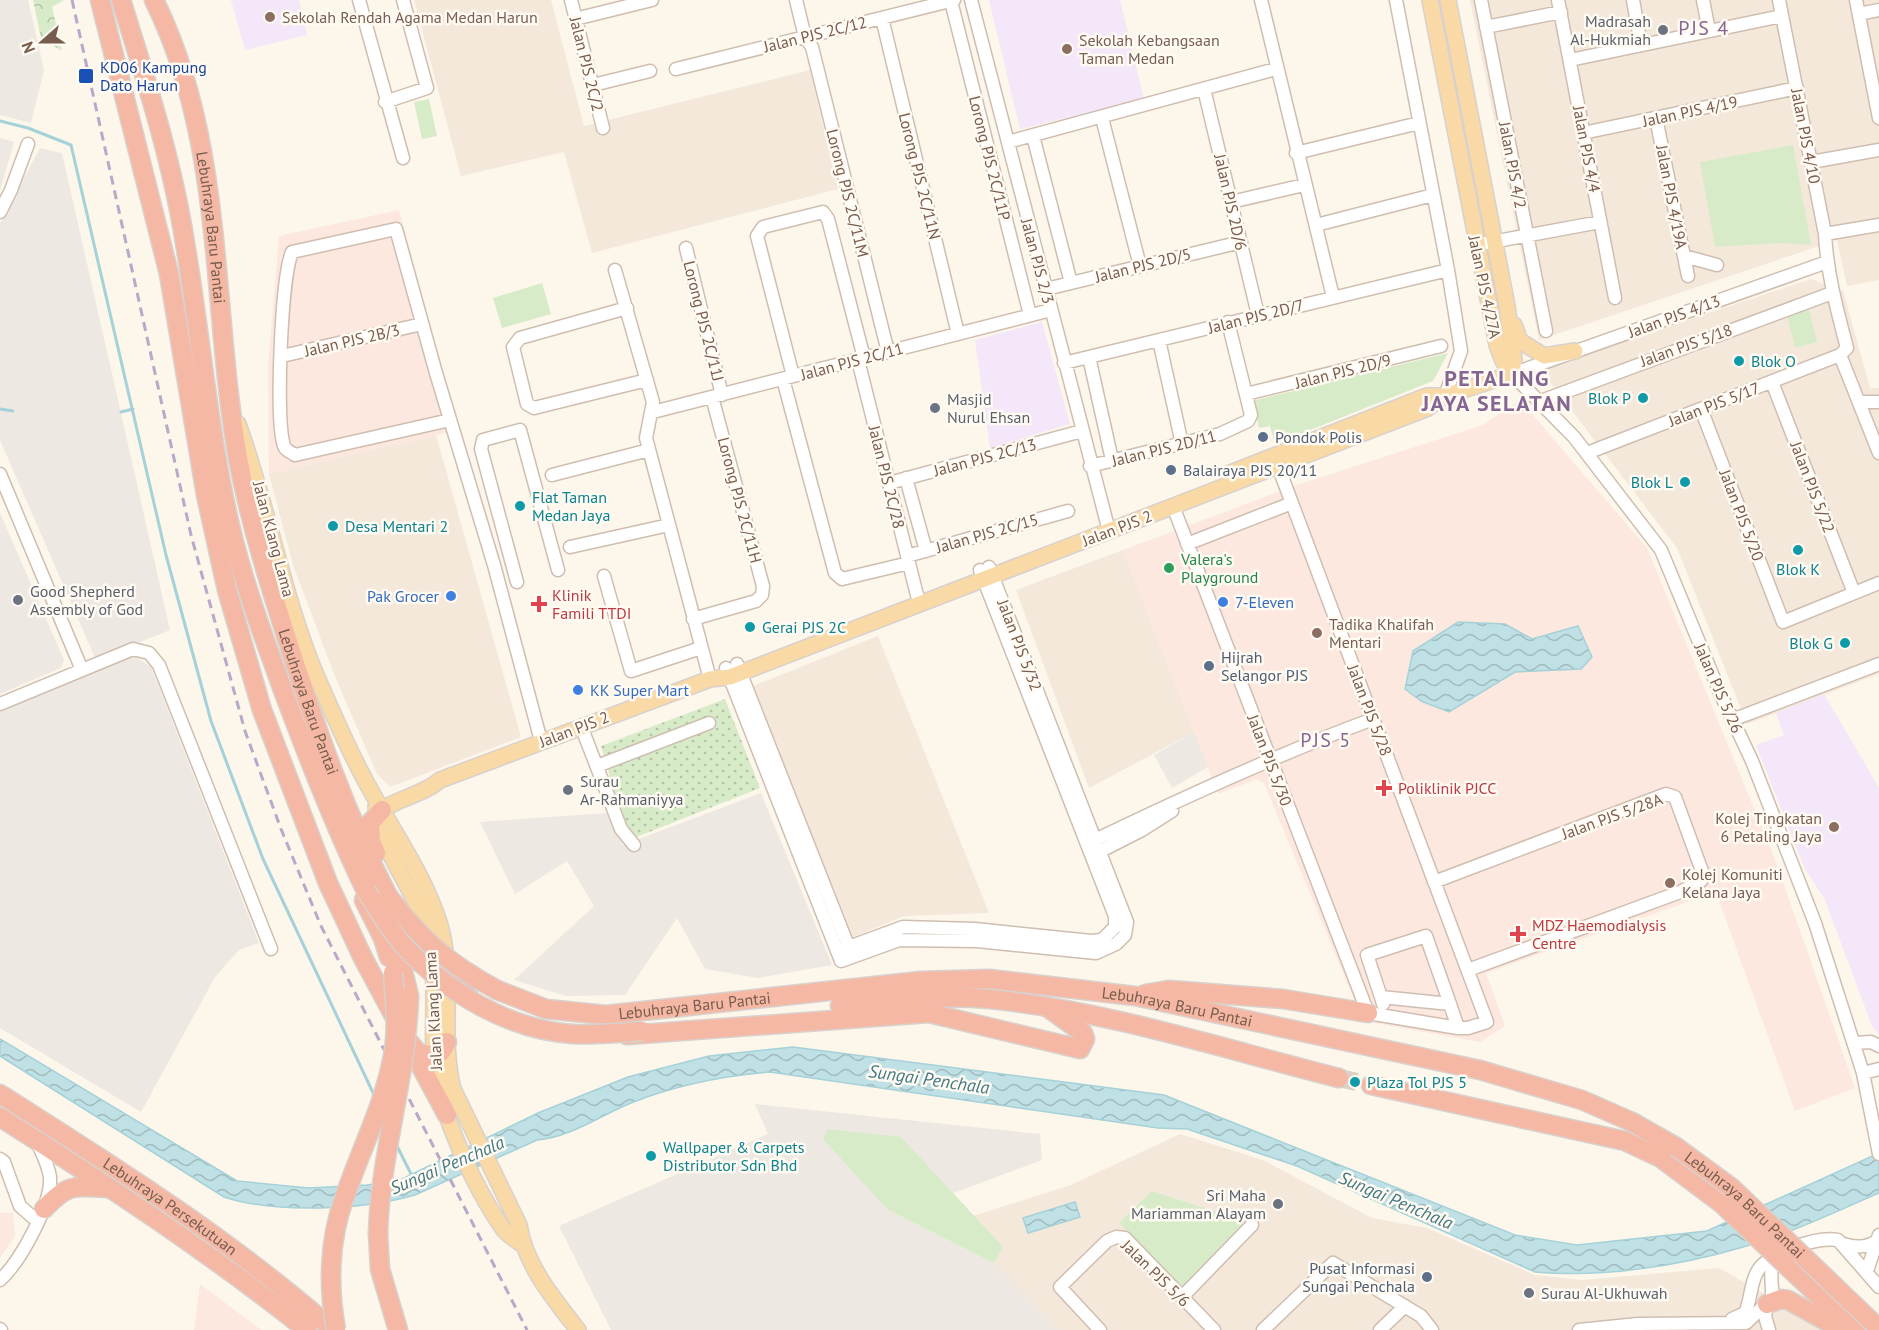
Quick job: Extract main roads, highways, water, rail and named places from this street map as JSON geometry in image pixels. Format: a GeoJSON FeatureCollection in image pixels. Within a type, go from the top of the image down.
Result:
{"type":"FeatureCollection","features":[{"type":"Feature","properties":{"kind":"highway"},"geometry":{"type":"LineString","coordinates":[[100,0],[169,274],[206,495],[227,590],[262,710],[328,883],[363,958],[447,1115]]}},
{"type":"Feature","properties":{"kind":"highway","name":"Lebuhraya Baru Pantai"},"geometry":{"type":"LineString","coordinates":[[120,0],[157,113],[173,180],[185,243],[212,440],[234,542],[260,627],[340,837],[366,891],[403,946],[459,994],[478,1005],[536,1028],[572,1034],[642,1031],[926,997],[988,999],[1047,1007],[1119,1022],[1339,1078]]}},
{"type":"Feature","properties":{"kind":"highway","name":"Lebuhraya Baru Pantai"},"geometry":{"type":"LineString","coordinates":[[154,0],[174,43],[203,150],[238,459],[268,579],[331,769],[351,820],[388,896],[435,950],[458,969],[498,990],[546,1009],[606,1015],[842,988],[921,981],[989,979],[1135,996],[1480,1070],[1582,1100],[1632,1122],[1676,1147],[1732,1188],[1876,1326]]}},
{"type":"Feature","properties":{"kind":"highway"},"geometry":{"type":"LineString","coordinates":[[232,407],[229,462],[232,492],[253,582],[286,679],[348,829],[391,922],[409,996]]}},
{"type":"Feature","properties":{"kind":"highway"},"geometry":{"type":"LineString","coordinates":[[206,495],[307,778],[333,842],[383,938],[393,973],[396,1015],[394,1055],[369,1133],[343,1201],[333,1244],[331,1302],[335,1330]]}},
{"type":"Feature","properties":{"kind":"highway"},"geometry":{"type":"LineString","coordinates":[[379,808],[370,823],[371,842],[402,916],[409,996],[408,1036],[403,1074],[379,1191],[380,1269],[398,1330]]}},
{"type":"Feature","properties":{"kind":"highway"},"geometry":{"type":"LineString","coordinates":[[448,970],[474,1003],[490,1015],[542,1031],[573,1036],[608,1037],[929,1013],[1080,1049],[1085,1039],[1083,1033],[1047,1007]]}},
{"type":"Feature","properties":{"kind":"highway"},"geometry":{"type":"LineString","coordinates":[[1135,996],[1169,990],[1283,999],[1368,1013]]}},
{"type":"Feature","properties":{"kind":"highway"},"geometry":{"type":"LineString","coordinates":[[403,1034],[418,1053],[434,1056],[442,1051],[447,1042]]}},
{"type":"Feature","properties":{"kind":"highway","name":"Lebuhraya Baru Pantai"},"geometry":{"type":"LineString","coordinates":[[1371,1085],[1625,1141],[1661,1158],[1721,1203],[1847,1329]]}},
{"type":"Feature","properties":{"kind":"highway","name":"Lebuhraya Persekutuan"},"geometry":{"type":"LineString","coordinates":[[0,1094],[129,1175],[248,1260],[335,1330]]}},
{"type":"Feature","properties":{"kind":"highway","name":"Lebuhraya Persekutuan"},"geometry":{"type":"LineString","coordinates":[[0,1117],[113,1188],[236,1274],[307,1330]]}},
{"type":"Feature","properties":{"kind":"highway"},"geometry":{"type":"LineString","coordinates":[[40,1215],[58,1194],[73,1187],[113,1188]]}},
{"type":"Feature","properties":{"kind":"highway"},"geometry":{"type":"LineString","coordinates":[[1767,1304],[1780,1299],[1847,1329]]}},
{"type":"Feature","properties":{"kind":"main road","name":"Jalan PJS 4/27A"},"geometry":{"type":"LineString","coordinates":[[1430,0],[1497,345],[1503,361],[1517,372]]}},
{"type":"Feature","properties":{"kind":"main road","name":"Jalan PJS 4/27A"},"geometry":{"type":"LineString","coordinates":[[1448,0],[1507,306],[1517,372]]}},
{"type":"Feature","properties":{"kind":"main road"},"geometry":{"type":"LineString","coordinates":[[1436,30],[1442,19],[1453,25]]}},
{"type":"Feature","properties":{"kind":"main road"},"geometry":{"type":"LineString","coordinates":[[1507,306],[1520,341],[1526,346],[1544,356],[1575,351]]}},
{"type":"Feature","properties":{"kind":"main road"},"geometry":{"type":"LineString","coordinates":[[1480,384],[1491,368],[1497,345]]}},
{"type":"Feature","properties":{"kind":"main road","name":"Jalan PJS 2"},"geometry":{"type":"LineString","coordinates":[[734,670],[1107,527],[1173,506],[1278,466],[1428,408],[1444,396],[1517,372]]}},
{"type":"Feature","properties":{"kind":"main road"},"geometry":{"type":"LineString","coordinates":[[1107,527],[1427,396],[1444,396]]}},
{"type":"Feature","properties":{"kind":"main road","name":"Jalan Klang Lama"},"geometry":{"type":"LineString","coordinates":[[232,407],[254,467],[287,591],[316,673],[379,808],[424,885],[439,924],[448,970],[447,1066],[453,1089],[519,1226],[522,1244],[548,1291],[578,1330]]}},
{"type":"Feature","properties":{"kind":"main road","name":"Jalan PJS 2"},"geometry":{"type":"LineString","coordinates":[[379,808],[430,788],[440,780],[710,680],[917,595],[986,573]]}},
{"type":"Feature","properties":{"kind":"main road","name":"Jalan Klang Lama"},"geometry":{"type":"LineString","coordinates":[[379,808],[382,831],[426,926],[433,959],[436,1081],[447,1115],[478,1184],[505,1232],[522,1244]]}},
{"type":"Feature","properties":{"kind":"water"},"geometry":{"type":"Polygon","coordinates":[[[1458,622],[1505,624],[1532,639],[1578,626],[1592,657],[1581,669],[1515,672],[1449,712],[1421,701],[1405,689],[1413,651],[1458,622]]]}},
{"type":"Feature","properties":{"kind":"water","name":"Sungai Penchala"},"geometry":{"type":"Polygon","coordinates":[[[0,1039],[237,1181],[309,1188],[398,1181],[538,1113],[628,1077],[709,1056],[793,1047],[1164,1095],[1515,1235],[1577,1245],[1707,1231],[1879,1153],[1879,1193],[1777,1236],[1693,1260],[1613,1272],[1535,1272],[1297,1166],[1187,1129],[1158,1128],[770,1072],[699,1082],[665,1091],[619,1108],[562,1135],[537,1140],[415,1195],[345,1207],[269,1206],[224,1197],[0,1056],[0,1039]]]}},
{"type":"Feature","properties":{"kind":"water"},"geometry":{"type":"Polygon","coordinates":[[[1075,1202],[1080,1217],[1028,1233],[1023,1218],[1075,1202]]]}},
{"type":"Feature","properties":{"kind":"waterway"},"geometry":{"type":"LineString","coordinates":[[0,121],[28,128],[71,145],[166,555],[211,721],[263,859],[375,1097]]}},
{"type":"Feature","properties":{"kind":"waterway"},"geometry":{"type":"LineString","coordinates":[[0,409],[13,411]]}},
{"type":"Feature","properties":{"kind":"waterway"},"geometry":{"type":"LineString","coordinates":[[121,412],[133,409]]}},
{"type":"Feature","properties":{"kind":"waterway","name":"Sungai Penchala"},"geometry":{"type":"LineString","coordinates":[[396,1144],[412,1176]]}},
{"type":"Feature","properties":{"kind":"tunnel"},"geometry":{"type":"LineString","coordinates":[[1339,1078],[1371,1085]]}},
{"type":"Feature","properties":{"kind":"railway"},"geometry":{"type":"LineString","coordinates":[[72,0],[191,535],[245,731],[281,829],[321,926],[527,1330]]}},
{"type":"Feature","properties":{"kind":"place","name":"Sekolah Rendah Agama Medan Harun"},"geometry":{"type":"Point","coordinates":[270,17]}},
{"type":"Feature","properties":{"kind":"place","name":"Madrasah Al-Hukmiah"},"geometry":{"type":"Point","coordinates":[1663,30]}},
{"type":"Feature","properties":{"kind":"place","name":"Sekolah Kebangsaan Taman Medan"},"geometry":{"type":"Point","coordinates":[1067,49]}},
{"type":"Feature","properties":{"kind":"place","name":"KD06 Kampung Dato Harun"},"geometry":{"type":"Point","coordinates":[86,76]}},
{"type":"Feature","properties":{"kind":"place","name":"Blok O"},"geometry":{"type":"Point","coordinates":[1739,361]}},
{"type":"Feature","properties":{"kind":"place","name":"Blok P"},"geometry":{"type":"Point","coordinates":[1643,398]}},
{"type":"Feature","properties":{"kind":"place","name":"Masjid Nurul Ehsan"},"geometry":{"type":"Point","coordinates":[935,408]}},
{"type":"Feature","properties":{"kind":"place","name":"Pondok Polis"},"geometry":{"type":"Point","coordinates":[1263,437]}},
{"type":"Feature","properties":{"kind":"place","name":"Balairaya PJS 20/11"},"geometry":{"type":"Point","coordinates":[1171,470]}},
{"type":"Feature","properties":{"kind":"place","name":"Blok L"},"geometry":{"type":"Point","coordinates":[1685,482]}},
{"type":"Feature","properties":{"kind":"place","name":"Flat Taman Medan Jaya"},"geometry":{"type":"Point","coordinates":[520,506]}},
{"type":"Feature","properties":{"kind":"place","name":"Desa Mentari 2"},"geometry":{"type":"Point","coordinates":[333,526]}},
{"type":"Feature","properties":{"kind":"place","name":"Blok K"},"geometry":{"type":"Point","coordinates":[1798,550]}},
{"type":"Feature","properties":{"kind":"place","name":"Valera's Playground"},"geometry":{"type":"Point","coordinates":[1169,568]}},
{"type":"Feature","properties":{"kind":"place","name":"Pak Grocer"},"geometry":{"type":"Point","coordinates":[451,596]}},
{"type":"Feature","properties":{"kind":"place","name":"Good Shepherd Assembly of God"},"geometry":{"type":"Point","coordinates":[18,600]}},
{"type":"Feature","properties":{"kind":"place","name":"7-Eleven"},"geometry":{"type":"Point","coordinates":[1223,602]}},
{"type":"Feature","properties":{"kind":"place","name":"Klinik Famili TTDI"},"geometry":{"type":"Point","coordinates":[539,604]}},
{"type":"Feature","properties":{"kind":"place","name":"Gerai PJS 2C"},"geometry":{"type":"Point","coordinates":[750,627]}},
{"type":"Feature","properties":{"kind":"place","name":"Tadika Khalifah Mentari"},"geometry":{"type":"Point","coordinates":[1317,633]}},
{"type":"Feature","properties":{"kind":"place","name":"Blok G"},"geometry":{"type":"Point","coordinates":[1845,643]}},
{"type":"Feature","properties":{"kind":"place","name":"Hijrah Selangor PJS"},"geometry":{"type":"Point","coordinates":[1209,666]}},
{"type":"Feature","properties":{"kind":"place","name":"KK Super Mart"},"geometry":{"type":"Point","coordinates":[578,690]}},
{"type":"Feature","properties":{"kind":"place","name":"Poliklinik PJCC"},"geometry":{"type":"Point","coordinates":[1384,788]}},
{"type":"Feature","properties":{"kind":"place","name":"Surau Ar-Rahmaniyya"},"geometry":{"type":"Point","coordinates":[568,790]}},
{"type":"Feature","properties":{"kind":"place","name":"Kolej Tingkatan 6 Petaling Jaya"},"geometry":{"type":"Point","coordinates":[1834,827]}},
{"type":"Feature","properties":{"kind":"place","name":"Kolej Komuniti Kelana Jaya"},"geometry":{"type":"Point","coordinates":[1670,883]}},
{"type":"Feature","properties":{"kind":"place","name":"MDZ Haemodialysis Centre"},"geometry":{"type":"Point","coordinates":[1518,934]}},
{"type":"Feature","properties":{"kind":"place","name":"Plaza Tol PJS 5"},"geometry":{"type":"Point","coordinates":[1355,1082]}},
{"type":"Feature","properties":{"kind":"place","name":"Wallpaper & Carpets Distributor Sdn Bhd"},"geometry":{"type":"Point","coordinates":[651,1156]}},
{"type":"Feature","properties":{"kind":"place","name":"Sri Maha Mariamman Alayam"},"geometry":{"type":"Point","coordinates":[1278,1204]}},
{"type":"Feature","properties":{"kind":"place","name":"Pusat Informasi Sungai Penchala"},"geometry":{"type":"Point","coordinates":[1427,1277]}},
{"type":"Feature","properties":{"kind":"place","name":"Surau Al-Ukhuwah"},"geometry":{"type":"Point","coordinates":[1529,1293]}},
{"type":"Feature","properties":{"kind":"district","name":"PJS 4"},"geometry":{"type":"Point","coordinates":[1704,28]}},
{"type":"Feature","properties":{"kind":"district","name":"PETALING JAYA SELATAN"},"geometry":{"type":"Point","coordinates":[1497,390]}},
{"type":"Feature","properties":{"kind":"district","name":"PJS 5"},"geometry":{"type":"Point","coordinates":[1326,740]}}]}
